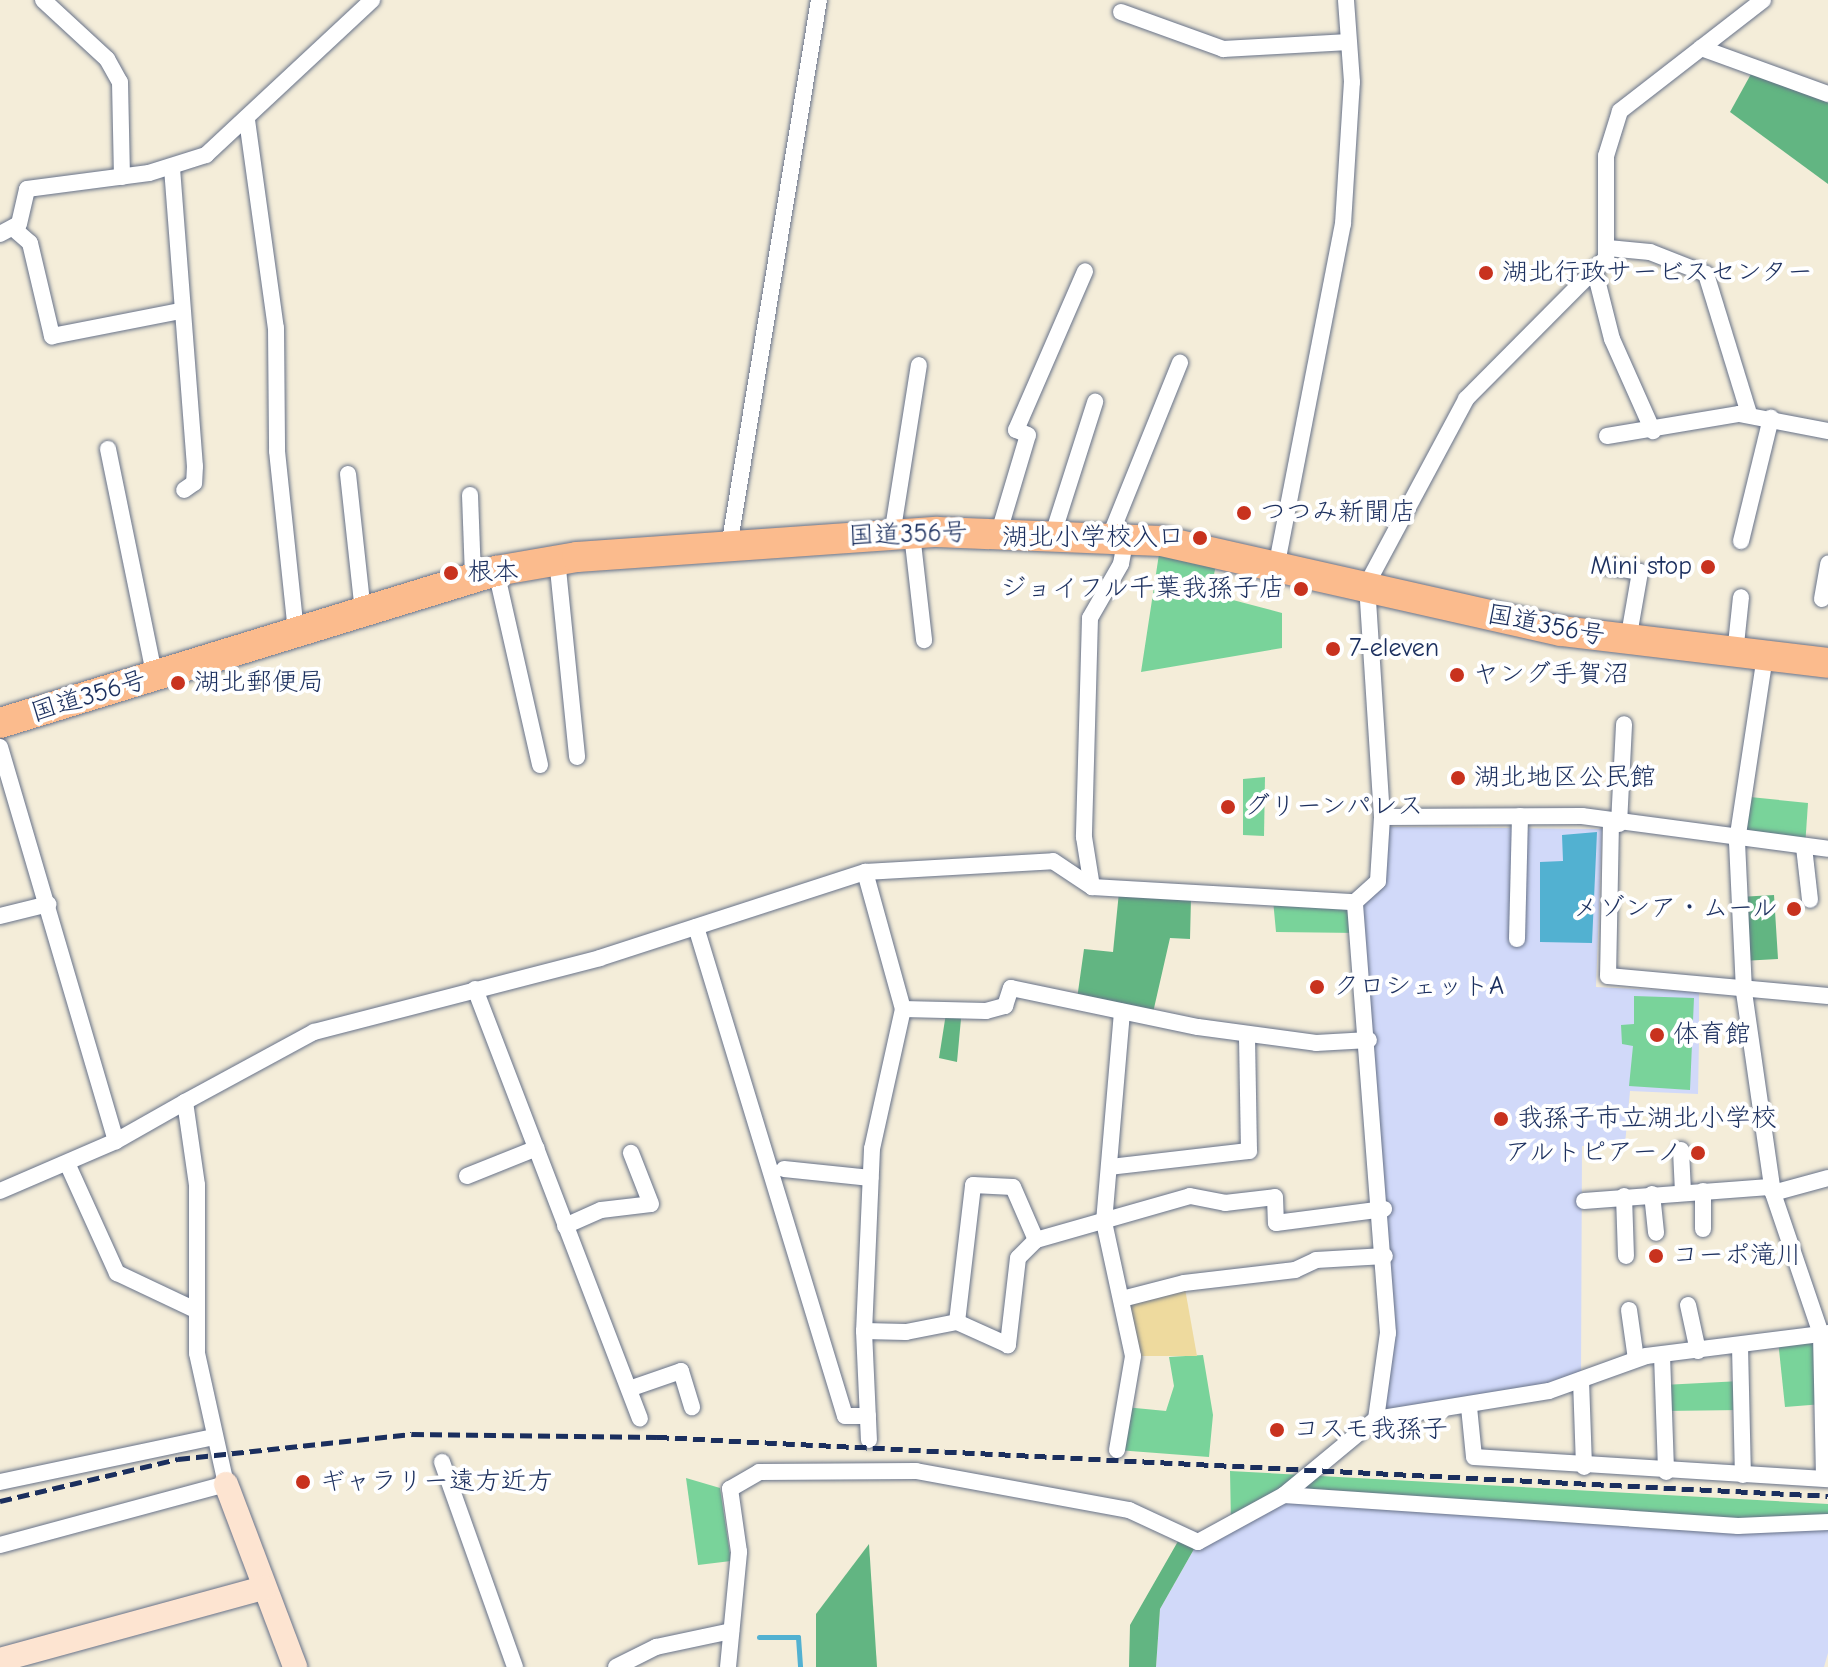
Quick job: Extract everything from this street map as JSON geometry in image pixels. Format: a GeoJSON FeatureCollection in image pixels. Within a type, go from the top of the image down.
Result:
{"type":"FeatureCollection","features":[{"type":"Feature","properties":{"kind":"highway","name":"国道356号"},"geometry":{"type":"LineString","coordinates":[[0,723],[485,574],[557,559],[902,534],[999,532],[1118,537],[1277,563],[1512,622],[1628,641],[1828,663]]}},
{"type":"Feature","properties":{"kind":"street"},"geometry":{"type":"LineString","coordinates":[[43,0],[107,59],[120,82],[122,177]]}},
{"type":"Feature","properties":{"kind":"street"},"geometry":{"type":"LineString","coordinates":[[181,311],[52,336],[30,243],[7,231],[27,189],[172,168],[206,155],[372,0]]}},
{"type":"Feature","properties":{"kind":"street"},"geometry":{"type":"LineString","coordinates":[[729,547],[819,0]]}},
{"type":"Feature","properties":{"kind":"street"},"geometry":{"type":"LineString","coordinates":[[1277,563],[1343,224],[1349,42],[1346,0]]}},
{"type":"Feature","properties":{"kind":"street"},"geometry":{"type":"LineString","coordinates":[[0,1191],[116,1141],[314,1032],[696,927],[865,872],[1053,861],[1092,887],[1355,902],[1378,881],[1382,817],[1367,584],[1473,390],[1595,272],[1608,248],[1609,131],[1620,111],[1763,0]]}},
{"type":"Feature","properties":{"kind":"street"},"geometry":{"type":"LineString","coordinates":[[1121,12],[1223,49],[1349,42]]}},
{"type":"Feature","properties":{"kind":"street"},"geometry":{"type":"LineString","coordinates":[[1701,48],[1828,94]]}},
{"type":"Feature","properties":{"kind":"street"},"geometry":{"type":"LineString","coordinates":[[247,120],[254,128],[276,328],[277,451],[296,632]]}},
{"type":"Feature","properties":{"kind":"street"},"geometry":{"type":"LineString","coordinates":[[172,168],[195,466],[194,483],[184,490]]}},
{"type":"Feature","properties":{"kind":"street"},"geometry":{"type":"LineString","coordinates":[[1608,248],[1650,252],[1706,274],[1749,414]]}},
{"type":"Feature","properties":{"kind":"street"},"geometry":{"type":"LineString","coordinates":[[999,532],[1028,435],[1016,430],[1085,271]]}},
{"type":"Feature","properties":{"kind":"street"},"geometry":{"type":"LineString","coordinates":[[1595,272],[1612,339],[1653,431]]}},
{"type":"Feature","properties":{"kind":"street"},"geometry":{"type":"LineString","coordinates":[[1092,887],[1084,837],[1090,618],[1121,564],[1118,537],[1180,363]]}},
{"type":"Feature","properties":{"kind":"street"},"geometry":{"type":"LineString","coordinates":[[919,365],[902,534],[924,640]]}},
{"type":"Feature","properties":{"kind":"street"},"geometry":{"type":"LineString","coordinates":[[1053,534],[1095,402]]}},
{"type":"Feature","properties":{"kind":"street"},"geometry":{"type":"LineString","coordinates":[[1607,436],[1749,414],[1828,431]]}},
{"type":"Feature","properties":{"kind":"street"},"geometry":{"type":"LineString","coordinates":[[1741,541],[1771,418]]}},
{"type":"Feature","properties":{"kind":"street"},"geometry":{"type":"LineString","coordinates":[[108,449],[155,677]]}},
{"type":"Feature","properties":{"kind":"street"},"geometry":{"type":"LineString","coordinates":[[348,474],[363,611]]}},
{"type":"Feature","properties":{"kind":"street"},"geometry":{"type":"LineString","coordinates":[[470,495],[485,574],[540,765]]}},
{"type":"Feature","properties":{"kind":"street"},"geometry":{"type":"LineString","coordinates":[[557,559],[577,757]]}},
{"type":"Feature","properties":{"kind":"street"},"geometry":{"type":"LineString","coordinates":[[1603,566],[1640,572],[1628,641]]}},
{"type":"Feature","properties":{"kind":"street"},"geometry":{"type":"LineString","coordinates":[[1822,568],[1822,599]]}},
{"type":"Feature","properties":{"kind":"street"},"geometry":{"type":"LineString","coordinates":[[1469,1407],[1474,1457],[1666,1472],[1826,1478],[1824,1333],[1773,1190],[1744,992],[1737,842],[1750,655],[1741,597]]}},
{"type":"Feature","properties":{"kind":"street"},"geometry":{"type":"LineString","coordinates":[[1624,724],[1615,823],[1608,976],[1744,992],[1828,996]]}},
{"type":"Feature","properties":{"kind":"street"},"geometry":{"type":"LineString","coordinates":[[0,747],[49,904],[116,1141]]}},
{"type":"Feature","properties":{"kind":"street"},"geometry":{"type":"LineString","coordinates":[[1382,817],[1520,816],[1615,823],[1737,842],[1828,849]]}},
{"type":"Feature","properties":{"kind":"street"},"geometry":{"type":"LineString","coordinates":[[1517,939],[1520,816]]}},
{"type":"Feature","properties":{"kind":"street"},"geometry":{"type":"LineString","coordinates":[[1804,847],[1810,900]]}},
{"type":"Feature","properties":{"kind":"street"},"geometry":{"type":"LineString","coordinates":[[865,872],[903,1009],[884,1072],[871,1178],[864,1331],[869,1440]]}},
{"type":"Feature","properties":{"kind":"street"},"geometry":{"type":"LineString","coordinates":[[1355,902],[1384,1209],[1388,1333],[1376,1419]]}},
{"type":"Feature","properties":{"kind":"street"},"geometry":{"type":"LineString","coordinates":[[0,916],[49,904]]}},
{"type":"Feature","properties":{"kind":"street"},"geometry":{"type":"LineString","coordinates":[[696,927],[845,1416],[868,1416]]}},
{"type":"Feature","properties":{"kind":"street"},"geometry":{"type":"LineString","coordinates":[[903,1009],[986,1011],[1005,1006],[1011,988],[1247,1034],[1316,1043],[1369,1040]]}},
{"type":"Feature","properties":{"kind":"street"},"geometry":{"type":"LineString","coordinates":[[475,989],[640,1418]]}},
{"type":"Feature","properties":{"kind":"street"},"geometry":{"type":"LineString","coordinates":[[1117,1450],[1133,1356],[1104,1215],[1122,1012]]}},
{"type":"Feature","properties":{"kind":"street"},"geometry":{"type":"LineString","coordinates":[[1110,1167],[1249,1151],[1247,1034]]}},
{"type":"Feature","properties":{"kind":"street"},"geometry":{"type":"LineString","coordinates":[[185,1102],[197,1185],[193,1309],[214,1437],[226,1484],[295,1667]]}},
{"type":"Feature","properties":{"kind":"street"},"geometry":{"type":"LineString","coordinates":[[467,1176],[537,1148]]}},
{"type":"Feature","properties":{"kind":"street"},"geometry":{"type":"LineString","coordinates":[[1681,1150],[1683,1193]]}},
{"type":"Feature","properties":{"kind":"street"},"geometry":{"type":"LineString","coordinates":[[565,1226],[601,1210],[651,1204],[631,1153]]}},
{"type":"Feature","properties":{"kind":"street"},"geometry":{"type":"LineString","coordinates":[[67,1163],[117,1273],[193,1309]]}},
{"type":"Feature","properties":{"kind":"street"},"geometry":{"type":"LineString","coordinates":[[784,1169],[871,1178]]}},
{"type":"Feature","properties":{"kind":"street"},"geometry":{"type":"LineString","coordinates":[[1584,1201],[1703,1191],[1773,1190],[1828,1178]]}},
{"type":"Feature","properties":{"kind":"street"},"geometry":{"type":"LineString","coordinates":[[957,1322],[973,1185],[1013,1187],[1036,1240]]}},
{"type":"Feature","properties":{"kind":"street"},"geometry":{"type":"LineString","coordinates":[[1703,1191],[1703,1229]]}},
{"type":"Feature","properties":{"kind":"street"},"geometry":{"type":"LineString","coordinates":[[1652,1194],[1656,1233]]}},
{"type":"Feature","properties":{"kind":"street"},"geometry":{"type":"LineString","coordinates":[[864,1331],[906,1332],[957,1322],[1008,1345],[1018,1258],[1036,1240],[1104,1215],[1190,1196],[1225,1203],[1275,1197],[1276,1223],[1384,1209]]}},
{"type":"Feature","properties":{"kind":"street"},"geometry":{"type":"LineString","coordinates":[[1624,1196],[1626,1256]]}},
{"type":"Feature","properties":{"kind":"street"},"geometry":{"type":"LineString","coordinates":[[1122,1299],[1184,1283],[1295,1270],[1316,1260],[1385,1256]]}},
{"type":"Feature","properties":{"kind":"street"},"geometry":{"type":"LineString","coordinates":[[1688,1305],[1698,1351]]}},
{"type":"Feature","properties":{"kind":"street"},"geometry":{"type":"LineString","coordinates":[[1629,1310],[1636,1359]]}},
{"type":"Feature","properties":{"kind":"street"},"geometry":{"type":"LineString","coordinates":[[728,1667],[739,1552],[730,1489],[746,1475],[916,1471],[1129,1510],[1198,1542],[1284,1495],[1376,1419],[1469,1407],[1581,1380],[1636,1359],[1824,1333]]}},
{"type":"Feature","properties":{"kind":"street"},"geometry":{"type":"LineString","coordinates":[[1740,1346],[1743,1475]]}},
{"type":"Feature","properties":{"kind":"street"},"geometry":{"type":"LineString","coordinates":[[1662,1355],[1666,1472]]}},
{"type":"Feature","properties":{"kind":"street"},"geometry":{"type":"LineString","coordinates":[[629,1389],[681,1371],[692,1407]]}},
{"type":"Feature","properties":{"kind":"street"},"geometry":{"type":"LineString","coordinates":[[1581,1380],[1584,1467]]}},
{"type":"Feature","properties":{"kind":"street"},"geometry":{"type":"LineString","coordinates":[[0,1482],[214,1437]]}},
{"type":"Feature","properties":{"kind":"street"},"geometry":{"type":"LineString","coordinates":[[442,1462],[515,1667]]}},
{"type":"Feature","properties":{"kind":"street"},"geometry":{"type":"LineString","coordinates":[[0,1545],[226,1484]]}},
{"type":"Feature","properties":{"kind":"street"},"geometry":{"type":"LineString","coordinates":[[1284,1495],[1738,1526],[1828,1522]]}},
{"type":"Feature","properties":{"kind":"street"},"geometry":{"type":"LineString","coordinates":[[0,1660],[264,1588]]}},
{"type":"Feature","properties":{"kind":"street"},"geometry":{"type":"LineString","coordinates":[[616,1667],[656,1647],[731,1631]]}},
{"type":"Feature","properties":{"kind":"shaded area","name":"我孫子市立湖北小学校"},"geometry":{"type":"Polygon","coordinates":[[[1388,827],[1602,829],[1596,987],[1699,992],[1698,1094],[1630,1091],[1625,1144],[1582,1146],[1581,1380],[1376,1419],[1388,1333],[1355,902],[1378,881],[1388,827]]]}},
{"type":"Feature","properties":{"kind":"shaded area"},"geometry":{"type":"Polygon","coordinates":[[[1284,1495],[1828,1522],[1828,1653],[1824,1667],[1156,1667],[1160,1609],[1198,1542],[1284,1495]]]}},
{"type":"Feature","properties":{"kind":"green space"},"geometry":{"type":"Polygon","coordinates":[[[1751,74],[1828,102],[1828,184],[1730,112],[1751,74]]]}},
{"type":"Feature","properties":{"kind":"green space"},"geometry":{"type":"Polygon","coordinates":[[[1161,541],[1219,550],[1210,594],[1282,613],[1282,648],[1141,672],[1161,541]]]}},
{"type":"Feature","properties":{"kind":"green space"},"geometry":{"type":"Polygon","coordinates":[[[1265,777],[1264,836],[1243,835],[1243,779],[1265,777]]]}},
{"type":"Feature","properties":{"kind":"green space"},"geometry":{"type":"Polygon","coordinates":[[[1750,797],[1808,803],[1805,847],[1737,842],[1750,797]]]}},
{"type":"Feature","properties":{"kind":"green space"},"geometry":{"type":"Polygon","coordinates":[[[1119,892],[1191,898],[1190,939],[1170,938],[1152,1017],[1077,999],[1084,949],[1113,952],[1119,892]]]}},
{"type":"Feature","properties":{"kind":"green space"},"geometry":{"type":"Polygon","coordinates":[[[1774,895],[1778,959],[1742,961],[1739,897],[1774,895]]]}},
{"type":"Feature","properties":{"kind":"green space"},"geometry":{"type":"Polygon","coordinates":[[[1273,900],[1355,902],[1358,933],[1276,932],[1273,900]]]}},
{"type":"Feature","properties":{"kind":"green space","name":"体育館"},"geometry":{"type":"Polygon","coordinates":[[[1634,996],[1694,998],[1690,1090],[1629,1086],[1633,1046],[1622,1044],[1621,1025],[1634,1024],[1634,996]]]}},
{"type":"Feature","properties":{"kind":"green space"},"geometry":{"type":"Polygon","coordinates":[[[947,1007],[962,1008],[957,1062],[939,1058],[947,1007]]]}},
{"type":"Feature","properties":{"kind":"green space"},"geometry":{"type":"Polygon","coordinates":[[[1821,1334],[1823,1404],[1785,1407],[1778,1340],[1821,1334]]]}},
{"type":"Feature","properties":{"kind":"green space"},"geometry":{"type":"Polygon","coordinates":[[[1203,1355],[1213,1415],[1209,1457],[1117,1450],[1125,1407],[1166,1411],[1174,1386],[1169,1357],[1203,1355]]]}},
{"type":"Feature","properties":{"kind":"green space"},"geometry":{"type":"Polygon","coordinates":[[[1741,1381],[1741,1410],[1664,1411],[1663,1385],[1741,1381]]]}},
{"type":"Feature","properties":{"kind":"green space"},"geometry":{"type":"Polygon","coordinates":[[[1230,1471],[1828,1504],[1828,1522],[1738,1526],[1284,1495],[1231,1524],[1230,1471]]]}},
{"type":"Feature","properties":{"kind":"green space"},"geometry":{"type":"Polygon","coordinates":[[[686,1478],[720,1488],[731,1561],[698,1565],[686,1478]]]}},
{"type":"Feature","properties":{"kind":"green space"},"geometry":{"type":"Polygon","coordinates":[[[1181,1536],[1198,1542],[1160,1609],[1156,1667],[1129,1667],[1130,1625],[1181,1536]]]}},
{"type":"Feature","properties":{"kind":"green space"},"geometry":{"type":"Polygon","coordinates":[[[869,1544],[877,1667],[816,1667],[816,1614],[869,1544]]]}},
{"type":"Feature","properties":{"kind":"sand"},"geometry":{"type":"Polygon","coordinates":[[[1184,1283],[1197,1356],[1133,1356],[1122,1299],[1184,1283]]]}},
{"type":"Feature","properties":{"kind":"water"},"geometry":{"type":"Polygon","coordinates":[[[1597,832],[1592,943],[1540,942],[1540,862],[1563,861],[1562,835],[1597,832]]]}},
{"type":"Feature","properties":{"kind":"waterway"},"geometry":{"type":"LineString","coordinates":[[759,1637],[798,1637],[800,1667]]}},
{"type":"Feature","properties":{"kind":"railway"},"geometry":{"type":"LineString","coordinates":[[0,1501],[178,1459],[412,1434],[657,1437],[1828,1496]]}},
{"type":"Feature","properties":{"kind":"place","name":"湖北行政サービスセンター"},"geometry":{"type":"Point","coordinates":[1486,273]}},
{"type":"Feature","properties":{"kind":"place","name":"つつみ新聞店"},"geometry":{"type":"Point","coordinates":[1244,513]}},
{"type":"Feature","properties":{"kind":"place","name":"湖北小学校入口"},"geometry":{"type":"Point","coordinates":[1200,538]}},
{"type":"Feature","properties":{"kind":"place","name":"Mini stop"},"geometry":{"type":"Point","coordinates":[1708,567]}},
{"type":"Feature","properties":{"kind":"place","name":"根本"},"geometry":{"type":"Point","coordinates":[451,573]}},
{"type":"Feature","properties":{"kind":"place","name":"ジョイフル千葉我孫子店"},"geometry":{"type":"Point","coordinates":[1301,589]}},
{"type":"Feature","properties":{"kind":"place","name":"7-eleven"},"geometry":{"type":"Point","coordinates":[1333,649]}},
{"type":"Feature","properties":{"kind":"place","name":"ヤング手賀沼"},"geometry":{"type":"Point","coordinates":[1457,675]}},
{"type":"Feature","properties":{"kind":"place","name":"湖北郵便局"},"geometry":{"type":"Point","coordinates":[178,683]}},
{"type":"Feature","properties":{"kind":"place","name":"湖北地区公民館"},"geometry":{"type":"Point","coordinates":[1458,778]}},
{"type":"Feature","properties":{"kind":"place","name":"グリーンパレス"},"geometry":{"type":"Point","coordinates":[1228,807]}},
{"type":"Feature","properties":{"kind":"place","name":"メゾンア・ムール"},"geometry":{"type":"Point","coordinates":[1794,909]}},
{"type":"Feature","properties":{"kind":"place","name":"クロシェットA"},"geometry":{"type":"Point","coordinates":[1317,987]}},
{"type":"Feature","properties":{"kind":"place","name":"体育館"},"geometry":{"type":"Point","coordinates":[1657,1035]}},
{"type":"Feature","properties":{"kind":"place","name":"我孫子市立湖北小学校"},"geometry":{"type":"Point","coordinates":[1501,1119]}},
{"type":"Feature","properties":{"kind":"place","name":"アルトピアーノ"},"geometry":{"type":"Point","coordinates":[1698,1153]}},
{"type":"Feature","properties":{"kind":"place","name":"コーポ滝川"},"geometry":{"type":"Point","coordinates":[1656,1256]}},
{"type":"Feature","properties":{"kind":"place","name":"コスモ我孫子"},"geometry":{"type":"Point","coordinates":[1277,1430]}},
{"type":"Feature","properties":{"kind":"place","name":"ギャラリー遠方近方"},"geometry":{"type":"Point","coordinates":[303,1482]}}]}
